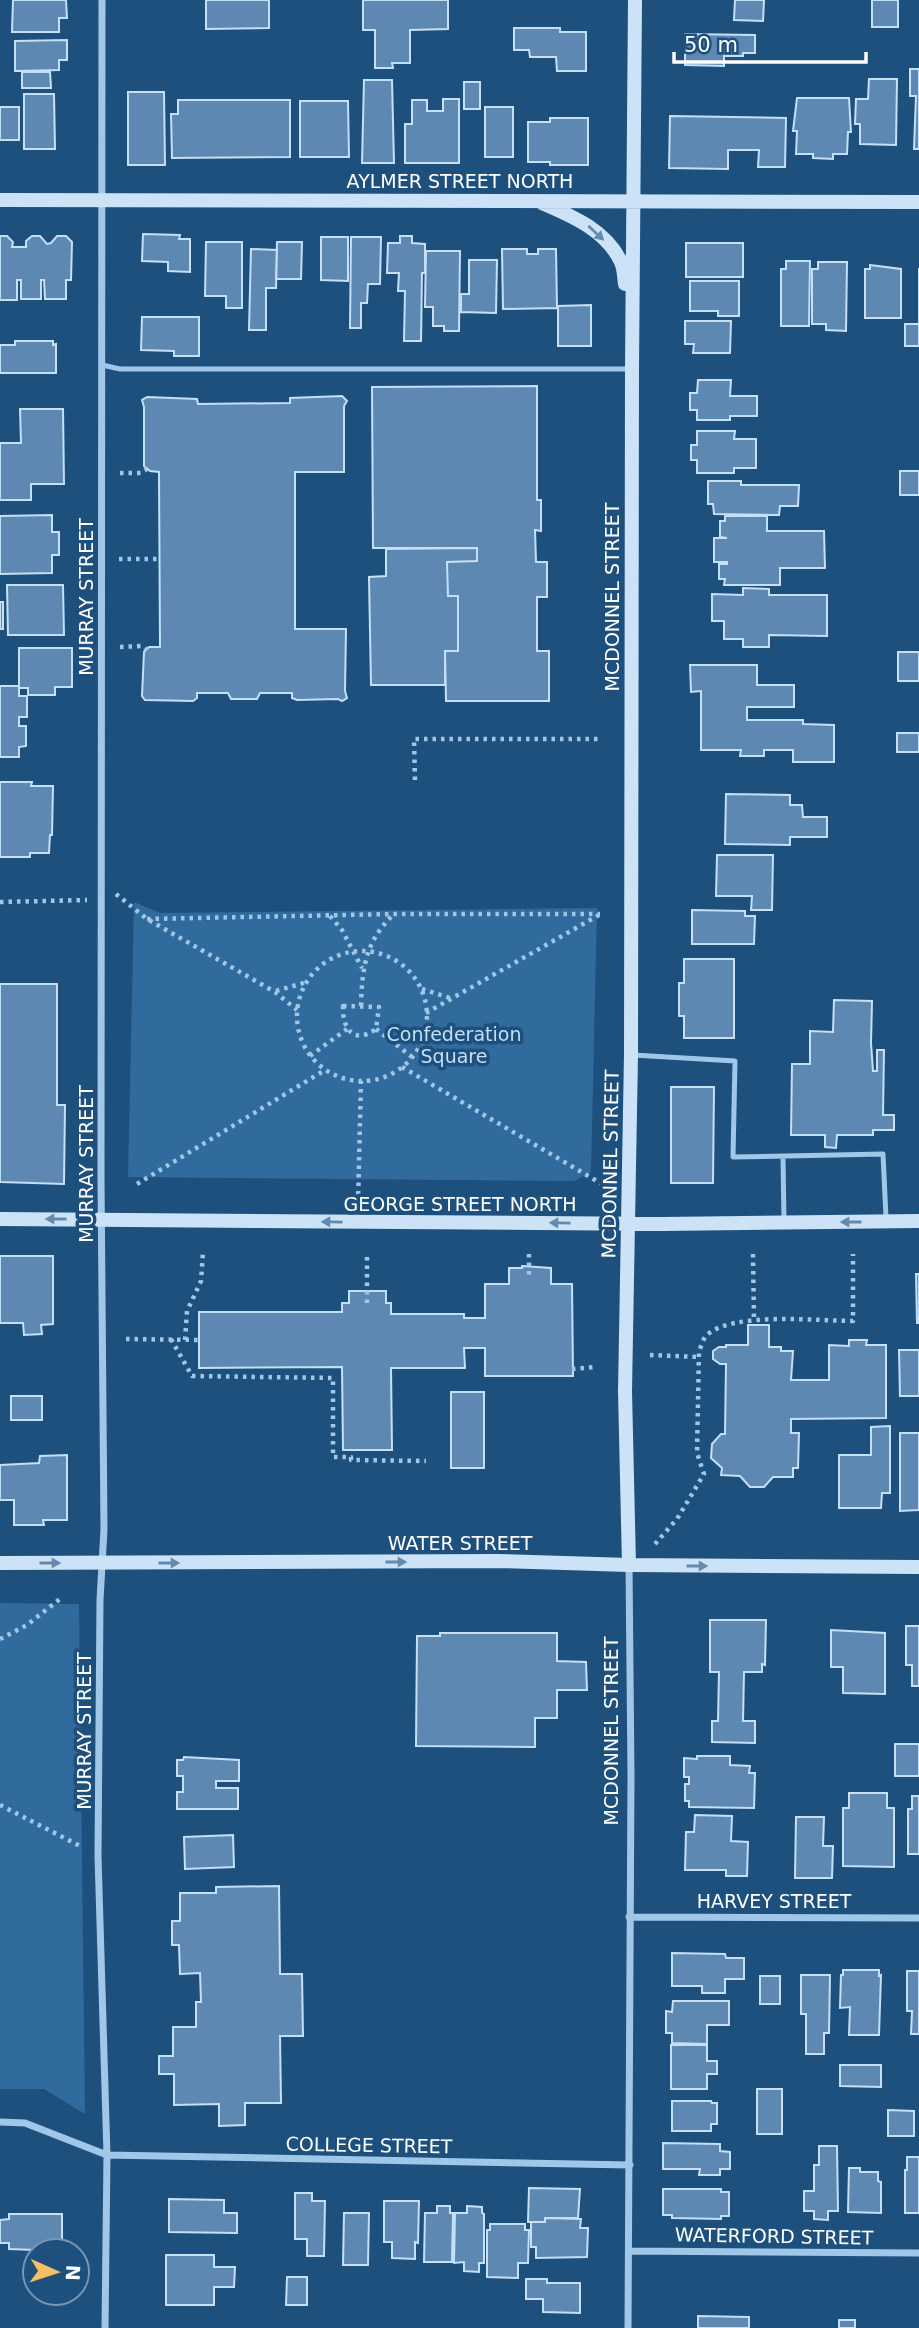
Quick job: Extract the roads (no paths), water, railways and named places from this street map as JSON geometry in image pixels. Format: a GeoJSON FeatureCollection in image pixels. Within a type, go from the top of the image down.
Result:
{"type":"FeatureCollection","features":[{"type":"Feature","properties":{"kind":"street","name":"MURRAY STREET"},"geometry":{"type":"LineString","coordinates":[[102,0],[104,1529],[101,1563],[99,1856],[107,2155],[105,2328]]}},
{"type":"Feature","properties":{"kind":"street","name":"MCDONNEL STREET"},"geometry":{"type":"LineString","coordinates":[[628,2328],[631,1776],[625,1391],[632,1055],[632,202],[635,0]]}},
{"type":"Feature","properties":{"kind":"street","name":"AYLMER STREET NORTH"},"geometry":{"type":"LineString","coordinates":[[0,200],[919,202]]}},
{"type":"Feature","properties":{"kind":"street"},"geometry":{"type":"LineString","coordinates":[[537,200],[585,222],[622,263],[632,334]]}},
{"type":"Feature","properties":{"kind":"street","name":"GEORGE STREET NORTH"},"geometry":{"type":"LineString","coordinates":[[0,1219],[357,1223],[919,1221]]}},
{"type":"Feature","properties":{"kind":"street","name":"WATER STREET"},"geometry":{"type":"LineString","coordinates":[[0,1563],[498,1561],[629,1565],[919,1567]]}},
{"type":"Feature","properties":{"kind":"street","name":"HARVEY STREET"},"geometry":{"type":"LineString","coordinates":[[629,1917],[919,1918]]}},
{"type":"Feature","properties":{"kind":"street"},"geometry":{"type":"LineString","coordinates":[[0,2122],[25,2123],[107,2155]]}},
{"type":"Feature","properties":{"kind":"street","name":"COLLEGE STREET"},"geometry":{"type":"LineString","coordinates":[[107,2155],[630,2165]]}},
{"type":"Feature","properties":{"kind":"street","name":"WATERFORD STREET"},"geometry":{"type":"LineString","coordinates":[[629,2251],[919,2253]]}},
{"type":"Feature","properties":{"kind":"lane"},"geometry":{"type":"LineString","coordinates":[[102,365],[120,369],[632,369]]}},
{"type":"Feature","properties":{"kind":"lane"},"geometry":{"type":"LineString","coordinates":[[632,1055],[736,1060],[733,1157],[883,1154],[886,1222]]}},
{"type":"Feature","properties":{"kind":"lane"},"geometry":{"type":"LineString","coordinates":[[783,1157],[784,1222]]}},
{"type":"Feature","properties":{"kind":"park label","name":"Confederation Square"},"geometry":{"type":"Point","coordinates":[454,1045]}}]}
